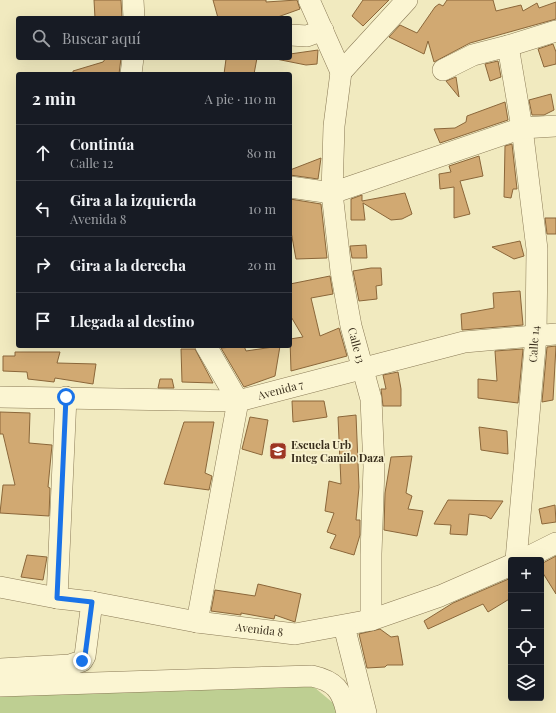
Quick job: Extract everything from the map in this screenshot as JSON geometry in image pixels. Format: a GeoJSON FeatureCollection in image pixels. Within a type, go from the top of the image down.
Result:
{"type":"FeatureCollection","features":[{"type":"Feature","properties":{"kind":"street"},"geometry":{"type":"LineString","coordinates":[[133,0],[134,16]]}},
{"type":"Feature","properties":{"kind":"street"},"geometry":{"type":"LineString","coordinates":[[309,0],[341,72],[407,0]]}},
{"type":"Feature","properties":{"kind":"street"},"geometry":{"type":"LineString","coordinates":[[292,35],[307,36],[323,30]]}},
{"type":"Feature","properties":{"kind":"street"},"geometry":{"type":"LineString","coordinates":[[444,70],[473,55],[508,46],[556,30]]}},
{"type":"Feature","properties":{"kind":"street","name":"Calle 14"},"geometry":{"type":"LineString","coordinates":[[508,46],[522,128],[546,335],[516,557]]}},
{"type":"Feature","properties":{"kind":"street"},"geometry":{"type":"LineString","coordinates":[[131,72],[133,60]]}},
{"type":"Feature","properties":{"kind":"street","name":"Calle 13"},"geometry":{"type":"LineString","coordinates":[[341,72],[334,126],[332,193],[341,271],[351,326],[371,399],[374,467],[371,554],[371,620]]}},
{"type":"Feature","properties":{"kind":"street"},"geometry":{"type":"LineString","coordinates":[[292,187],[332,193],[522,128],[556,126]]}},
{"type":"Feature","properties":{"kind":"street","name":"Avenida 7"},"geometry":{"type":"LineString","coordinates":[[0,397],[238,401],[464,342],[546,335]]}},
{"type":"Feature","properties":{"kind":"street"},"geometry":{"type":"LineString","coordinates":[[197,622],[238,401],[207,348]]}},
{"type":"Feature","properties":{"kind":"street"},"geometry":{"type":"LineString","coordinates":[[57,598],[66,397]]}},
{"type":"Feature","properties":{"kind":"street"},"geometry":{"type":"LineString","coordinates":[[528,557],[556,543]]}},
{"type":"Feature","properties":{"kind":"street","name":"Avenida 8"},"geometry":{"type":"LineString","coordinates":[[0,587],[57,598],[92,602],[197,622],[295,634],[371,620],[440,596],[508,566]]}},
{"type":"Feature","properties":{"kind":"street"},"geometry":{"type":"LineString","coordinates":[[0,669],[70,664],[82,661],[85,656],[92,602]]}},
{"type":"Feature","properties":{"kind":"street"},"geometry":{"type":"LineString","coordinates":[[344,626],[366,713]]}},
{"type":"Feature","properties":{"kind":"street"},"geometry":{"type":"LineString","coordinates":[[0,686],[312,676],[321,678],[337,688],[344,699],[348,713]]}},
{"type":"Feature","properties":{"kind":"green space"},"geometry":{"type":"Polygon","coordinates":[[[73,680],[314,687],[345,713],[0,713],[0,682],[73,680]]]}},
{"type":"Feature","properties":{"kind":"building"},"geometry":{"type":"Polygon","coordinates":[[[94,0],[121,0],[122,16],[95,16],[94,0]]]}},
{"type":"Feature","properties":{"kind":"building"},"geometry":{"type":"Polygon","coordinates":[[[213,0],[266,0],[266,2],[297,0],[300,9],[281,16],[217,16],[213,0]]]}},
{"type":"Feature","properties":{"kind":"building"},"geometry":{"type":"Polygon","coordinates":[[[363,0],[389,0],[363,26],[352,16],[363,0]]]}},
{"type":"Feature","properties":{"kind":"building"},"geometry":{"type":"Polygon","coordinates":[[[447,0],[493,0],[496,11],[521,5],[523,11],[537,3],[539,8],[556,2],[556,19],[470,43],[434,62],[428,41],[424,54],[389,37],[400,25],[417,33],[435,7],[439,4],[443,6],[447,0]]]}},
{"type":"Feature","properties":{"kind":"building"},"geometry":{"type":"Polygon","coordinates":[[[553,44],[556,52],[556,64],[544,67],[538,49],[553,44]]]}},
{"type":"Feature","properties":{"kind":"building"},"geometry":{"type":"Polygon","coordinates":[[[318,50],[317,64],[306,65],[281,60],[292,60],[292,54],[318,50]]]}},
{"type":"Feature","properties":{"kind":"building"},"geometry":{"type":"Polygon","coordinates":[[[104,60],[121,60],[119,72],[73,72],[73,71],[103,62],[104,60]]]}},
{"type":"Feature","properties":{"kind":"building"},"geometry":{"type":"Polygon","coordinates":[[[226,60],[257,60],[254,72],[224,72],[226,60]]]}},
{"type":"Feature","properties":{"kind":"building"},"geometry":{"type":"Polygon","coordinates":[[[498,61],[501,77],[490,81],[485,64],[498,61]]]}},
{"type":"Feature","properties":{"kind":"building"},"geometry":{"type":"Polygon","coordinates":[[[456,77],[459,97],[446,81],[456,77]]]}},
{"type":"Feature","properties":{"kind":"building"},"geometry":{"type":"Polygon","coordinates":[[[551,94],[554,110],[544,115],[532,115],[529,100],[551,94]]]}},
{"type":"Feature","properties":{"kind":"building"},"geometry":{"type":"Polygon","coordinates":[[[505,102],[508,120],[440,143],[434,129],[455,128],[466,122],[467,116],[505,102]]]}},
{"type":"Feature","properties":{"kind":"building"},"geometry":{"type":"Polygon","coordinates":[[[512,144],[517,189],[513,189],[511,198],[504,197],[505,146],[512,144]]]}},
{"type":"Feature","properties":{"kind":"building"},"geometry":{"type":"Polygon","coordinates":[[[479,156],[483,176],[460,181],[470,214],[454,218],[454,187],[440,189],[439,174],[451,172],[449,166],[479,156]]]}},
{"type":"Feature","properties":{"kind":"building"},"geometry":{"type":"Polygon","coordinates":[[[321,158],[318,179],[292,175],[292,169],[321,158]]]}},
{"type":"Feature","properties":{"kind":"building"},"geometry":{"type":"Polygon","coordinates":[[[405,193],[412,214],[402,219],[391,220],[363,203],[365,220],[351,220],[351,199],[362,195],[362,201],[405,193]]]}},
{"type":"Feature","properties":{"kind":"building"},"geometry":{"type":"Polygon","coordinates":[[[292,199],[321,204],[327,258],[296,259],[292,237],[292,199]]]}},
{"type":"Feature","properties":{"kind":"building"},"geometry":{"type":"Polygon","coordinates":[[[545,218],[556,218],[556,234],[547,234],[545,218]]]}},
{"type":"Feature","properties":{"kind":"building"},"geometry":{"type":"Polygon","coordinates":[[[520,241],[524,256],[514,259],[492,247],[520,241]]]}},
{"type":"Feature","properties":{"kind":"building"},"geometry":{"type":"Polygon","coordinates":[[[366,245],[367,258],[352,258],[350,246],[366,245]]]}},
{"type":"Feature","properties":{"kind":"building"},"geometry":{"type":"Polygon","coordinates":[[[381,268],[382,285],[376,286],[377,299],[359,301],[353,271],[381,268]]]}},
{"type":"Feature","properties":{"kind":"building"},"geometry":{"type":"Polygon","coordinates":[[[330,276],[333,294],[311,298],[320,336],[339,328],[347,356],[291,371],[290,348],[292,348],[292,339],[303,337],[292,318],[292,284],[330,276]]]}},
{"type":"Feature","properties":{"kind":"building"},"geometry":{"type":"Polygon","coordinates":[[[520,291],[523,325],[462,330],[461,314],[494,308],[493,293],[520,291]]]}},
{"type":"Feature","properties":{"kind":"building"},"geometry":{"type":"Polygon","coordinates":[[[556,346],[553,400],[542,402],[547,347],[556,346]]]}},
{"type":"Feature","properties":{"kind":"building"},"geometry":{"type":"Polygon","coordinates":[[[221,348],[245,348],[246,351],[280,348],[275,376],[244,387],[221,348]]]}},
{"type":"Feature","properties":{"kind":"building"},"geometry":{"type":"Polygon","coordinates":[[[181,349],[195,349],[213,383],[182,382],[181,349]]]}},
{"type":"Feature","properties":{"kind":"building"},"geometry":{"type":"Polygon","coordinates":[[[523,349],[518,403],[478,398],[478,379],[497,381],[495,351],[523,349]]]}},
{"type":"Feature","properties":{"kind":"building"},"geometry":{"type":"Polygon","coordinates":[[[15,352],[60,352],[57,363],[96,364],[93,384],[55,378],[54,382],[28,379],[27,372],[3,371],[3,356],[15,356],[15,352]]]}},
{"type":"Feature","properties":{"kind":"building"},"geometry":{"type":"Polygon","coordinates":[[[398,372],[401,389],[401,406],[383,406],[381,389],[386,389],[383,375],[398,372]]]}},
{"type":"Feature","properties":{"kind":"building"},"geometry":{"type":"Polygon","coordinates":[[[160,379],[172,379],[174,388],[158,388],[160,379]]]}},
{"type":"Feature","properties":{"kind":"building"},"geometry":{"type":"Polygon","coordinates":[[[292,401],[324,401],[327,417],[293,422],[292,401]]]}},
{"type":"Feature","properties":{"kind":"building"},"geometry":{"type":"Polygon","coordinates":[[[0,412],[30,413],[29,443],[52,445],[48,487],[50,488],[49,516],[0,513],[3,485],[15,485],[3,434],[0,434],[0,412]]]}},
{"type":"Feature","properties":{"kind":"building"},"geometry":{"type":"Polygon","coordinates":[[[356,415],[359,487],[356,520],[360,520],[360,535],[354,555],[330,548],[336,535],[327,532],[334,513],[325,511],[329,481],[341,484],[338,417],[356,415]]]}},
{"type":"Feature","properties":{"kind":"building"},"geometry":{"type":"Polygon","coordinates":[[[250,417],[268,420],[262,455],[242,449],[250,417]]]}},
{"type":"Feature","properties":{"kind":"building"},"geometry":{"type":"Polygon","coordinates":[[[184,422],[214,422],[205,473],[212,476],[209,490],[164,484],[184,422]]]}},
{"type":"Feature","properties":{"kind":"building"},"geometry":{"type":"Polygon","coordinates":[[[479,427],[507,431],[508,454],[481,450],[479,427]]]}},
{"type":"Feature","properties":{"kind":"building"},"geometry":{"type":"Polygon","coordinates":[[[412,456],[406,493],[412,496],[408,509],[423,511],[417,536],[384,530],[385,493],[391,457],[412,456]]]}},
{"type":"Feature","properties":{"kind":"building"},"geometry":{"type":"Polygon","coordinates":[[[448,500],[503,501],[491,519],[486,516],[469,514],[467,535],[450,534],[451,525],[434,524],[448,500]]]}},
{"type":"Feature","properties":{"kind":"building"},"geometry":{"type":"Polygon","coordinates":[[[555,505],[556,522],[542,524],[539,509],[555,505]]]}},
{"type":"Feature","properties":{"kind":"building"},"geometry":{"type":"Polygon","coordinates":[[[27,555],[47,557],[43,580],[21,577],[27,555]]]}},
{"type":"Feature","properties":{"kind":"building"},"geometry":{"type":"Polygon","coordinates":[[[556,556],[556,594],[544,575],[544,562],[556,556]]]}},
{"type":"Feature","properties":{"kind":"building"},"geometry":{"type":"Polygon","coordinates":[[[508,579],[508,600],[488,612],[483,604],[428,629],[424,621],[453,603],[508,579]]]}},
{"type":"Feature","properties":{"kind":"building"},"geometry":{"type":"Polygon","coordinates":[[[258,584],[301,594],[295,622],[275,615],[274,619],[241,613],[241,615],[211,611],[215,590],[255,596],[258,584]]]}},
{"type":"Feature","properties":{"kind":"building"},"geometry":{"type":"Polygon","coordinates":[[[380,629],[391,637],[398,636],[403,665],[387,665],[385,667],[367,668],[359,634],[380,629]]]}},
{"type":"Feature","properties":{"kind":"place","name":"Escuela Urb Integ Camilo Daza"},"geometry":{"type":"Point","coordinates":[278,451]}},
{"type":"Feature","properties":{"kind":"route"},"geometry":{"type":"LineString","coordinates":[[66,397],[57,598],[92,602],[85,656],[82,661]]}}]}
